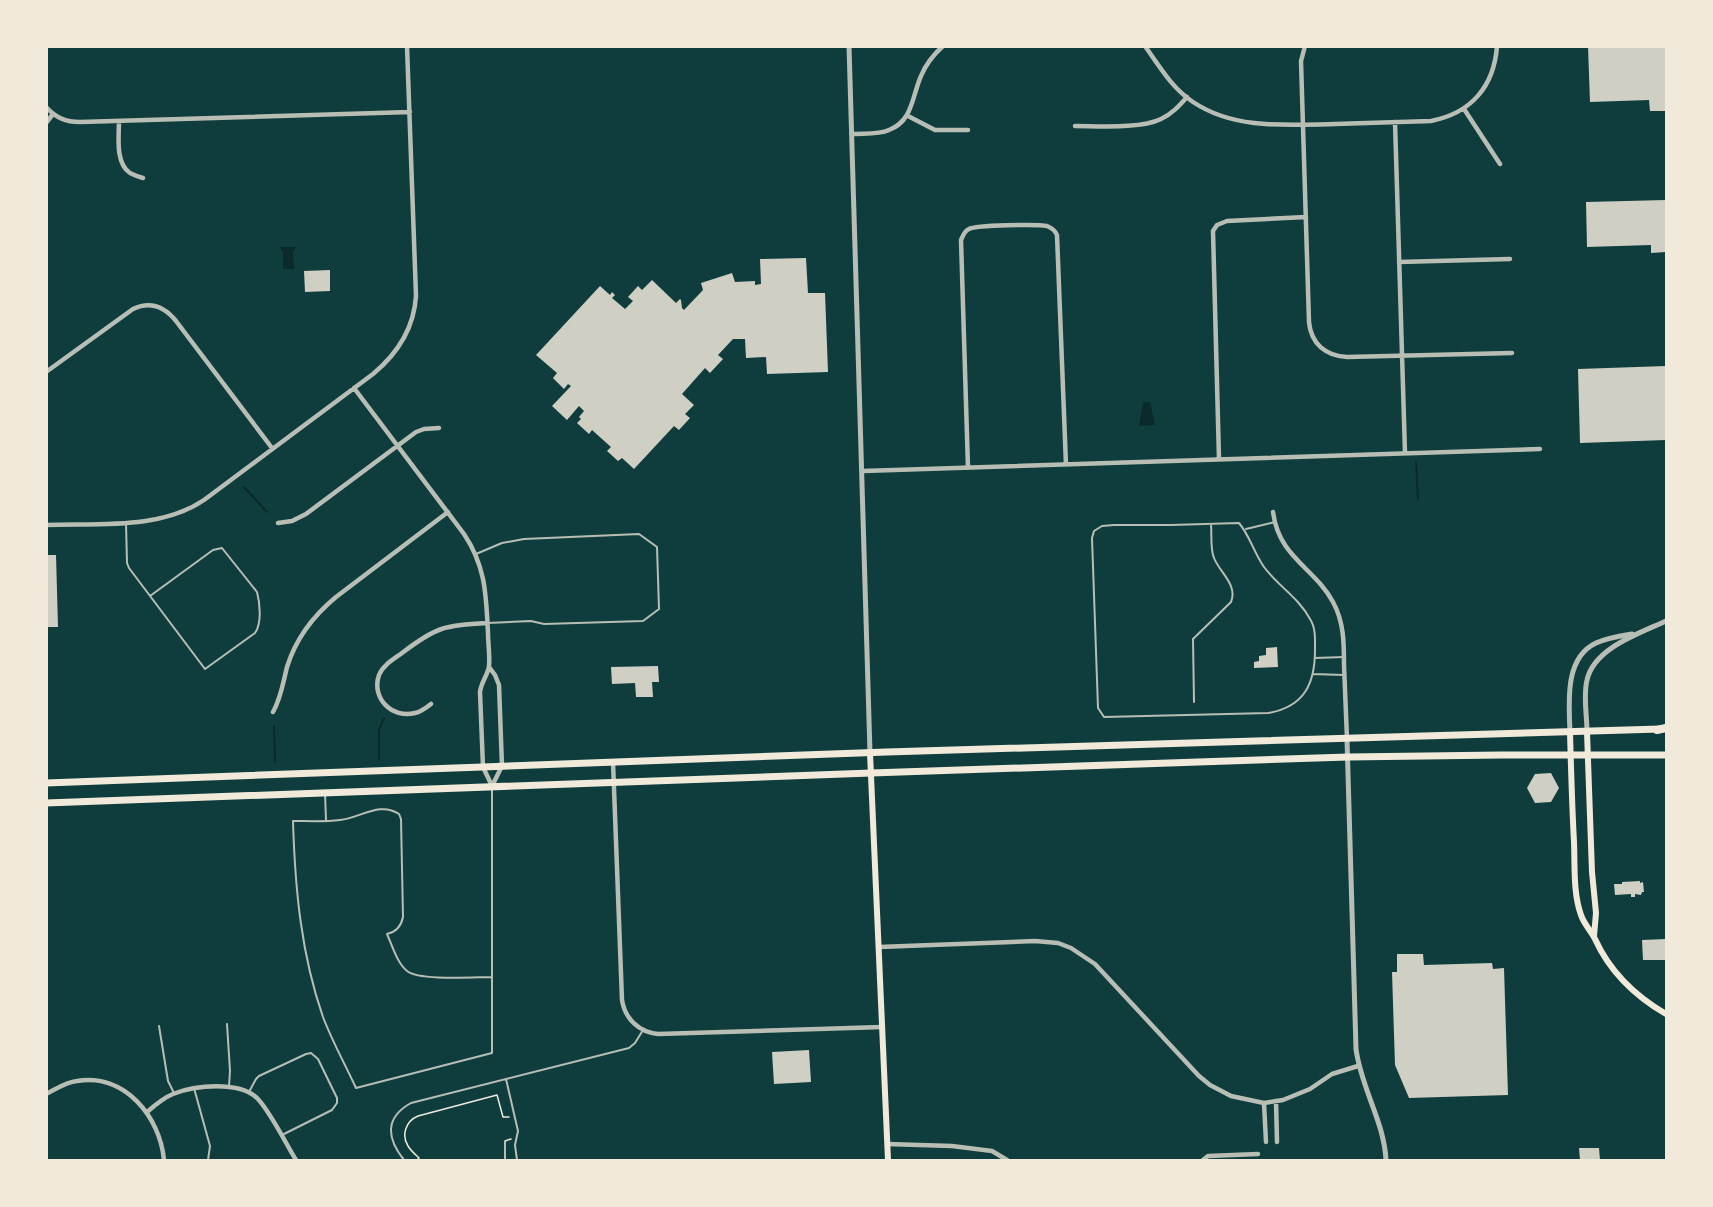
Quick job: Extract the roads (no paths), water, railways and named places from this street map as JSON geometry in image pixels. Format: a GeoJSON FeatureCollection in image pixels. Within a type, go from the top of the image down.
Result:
{"type":"FeatureCollection","features":[{"type":"Feature","properties":{"kind":"highway"},"geometry":{"type":"LineString","coordinates":[[1657,729],[1666,729]]}},
{"type":"Feature","properties":{"kind":"main road"},"geometry":{"type":"LineString","coordinates":[[46,783],[870,753],[1657,729]]}},
{"type":"Feature","properties":{"kind":"main road"},"geometry":{"type":"LineString","coordinates":[[1570,732],[1577,898],[1583,920],[1587,929],[1594,936],[1605,960],[1618,976],[1642,998],[1666,1014]]}},
{"type":"Feature","properties":{"kind":"main road"},"geometry":{"type":"LineString","coordinates":[[1587,732],[1592,872],[1596,913],[1594,936]]}},
{"type":"Feature","properties":{"kind":"main road"},"geometry":{"type":"LineString","coordinates":[[870,753],[888,1161]]}},
{"type":"Feature","properties":{"kind":"main road"},"geometry":{"type":"LineString","coordinates":[[46,803],[871,772],[1348,758],[1666,755]]}},
{"type":"Feature","properties":{"kind":"street"},"geometry":{"type":"LineString","coordinates":[[46,525],[158,520],[186,511],[354,388],[381,367],[394,353],[405,334],[415,308],[416,292],[407,46]]}},
{"type":"Feature","properties":{"kind":"street"},"geometry":{"type":"LineString","coordinates":[[849,46],[870,753]]}},
{"type":"Feature","properties":{"kind":"street"},"geometry":{"type":"LineString","coordinates":[[852,134],[889,130],[908,116],[924,69],[943,46]]}},
{"type":"Feature","properties":{"kind":"street"},"geometry":{"type":"LineString","coordinates":[[1145,46],[1186,97],[1207,110],[1247,122],[1279,125],[1431,121],[1443,118],[1464,109],[1486,86],[1495,64],[1497,46]]}},
{"type":"Feature","properties":{"kind":"street"},"geometry":{"type":"LineString","coordinates":[[1305,46],[1301,61],[1309,322],[1316,342],[1327,352],[1340,357],[1512,353]]}},
{"type":"Feature","properties":{"kind":"street"},"geometry":{"type":"LineString","coordinates":[[1075,126],[1155,122],[1170,114],[1186,97]]}},
{"type":"Feature","properties":{"kind":"street"},"geometry":{"type":"LineString","coordinates":[[46,107],[63,120],[71,122],[410,112]]}},
{"type":"Feature","properties":{"kind":"street"},"geometry":{"type":"LineString","coordinates":[[1464,109],[1500,164]]}},
{"type":"Feature","properties":{"kind":"street"},"geometry":{"type":"LineString","coordinates":[[46,123],[53,114]]}},
{"type":"Feature","properties":{"kind":"street"},"geometry":{"type":"LineString","coordinates":[[908,116],[935,130],[968,130]]}},
{"type":"Feature","properties":{"kind":"street"},"geometry":{"type":"LineString","coordinates":[[119,122],[123,165],[129,172],[143,178]]}},
{"type":"Feature","properties":{"kind":"street"},"geometry":{"type":"LineString","coordinates":[[1395,122],[1406,453]]}},
{"type":"Feature","properties":{"kind":"street"},"geometry":{"type":"LineString","coordinates":[[1219,459],[1213,231],[1215,226],[1223,222],[1306,217]]}},
{"type":"Feature","properties":{"kind":"street"},"geometry":{"type":"LineString","coordinates":[[968,468],[961,240],[964,233],[971,228],[1009,226],[1045,226],[1055,230],[1058,235],[1066,465]]}},
{"type":"Feature","properties":{"kind":"street"},"geometry":{"type":"LineString","coordinates":[[1399,262],[1510,259]]}},
{"type":"Feature","properties":{"kind":"street"},"geometry":{"type":"LineString","coordinates":[[46,372],[133,309],[149,305],[159,307],[176,321],[272,448]]}},
{"type":"Feature","properties":{"kind":"street"},"geometry":{"type":"LineString","coordinates":[[354,388],[448,512],[476,554],[484,579],[489,668],[482,680],[480,692],[483,767],[492,786]]}},
{"type":"Feature","properties":{"kind":"street"},"geometry":{"type":"LineString","coordinates":[[278,523],[292,521],[302,516],[418,430],[439,428]]}},
{"type":"Feature","properties":{"kind":"street"},"geometry":{"type":"LineString","coordinates":[[863,471],[1540,450]]}},
{"type":"Feature","properties":{"kind":"street"},"geometry":{"type":"LineString","coordinates":[[273,712],[280,698],[293,651],[302,633],[320,610],[448,512]]}},
{"type":"Feature","properties":{"kind":"street"},"geometry":{"type":"LineString","coordinates":[[1273,512],[1282,540],[1290,554],[1321,585],[1333,602],[1342,627],[1356,1049],[1358,1065],[1381,1127],[1386,1161]]}},
{"type":"Feature","properties":{"kind":"street"},"geometry":{"type":"LineString","coordinates":[[1587,732],[1586,686],[1596,662],[1606,653],[1640,633],[1666,621]]}},
{"type":"Feature","properties":{"kind":"street"},"geometry":{"type":"LineString","coordinates":[[431,704],[416,713],[396,713],[389,709],[380,699],[378,692],[377,685],[381,670],[421,639],[437,630],[459,624],[487,623]]}},
{"type":"Feature","properties":{"kind":"street"},"geometry":{"type":"LineString","coordinates":[[1570,732],[1570,685],[1580,658],[1596,643],[1640,633]]}},
{"type":"Feature","properties":{"kind":"street"},"geometry":{"type":"LineString","coordinates":[[489,668],[499,685],[502,766],[492,786]]}},
{"type":"Feature","properties":{"kind":"street"},"geometry":{"type":"LineString","coordinates":[[613,762],[622,1000],[624,1009],[631,1020],[643,1030],[666,1034],[882,1027]]}},
{"type":"Feature","properties":{"kind":"street"},"geometry":{"type":"LineString","coordinates":[[879,947],[1035,941],[1058,943],[1071,948],[1095,964],[1199,1076],[1210,1085],[1231,1096],[1264,1103],[1276,1101],[1297,1095],[1332,1074],[1358,1065]]}},
{"type":"Feature","properties":{"kind":"street"},"geometry":{"type":"LineString","coordinates":[[46,1094],[68,1083],[88,1080],[119,1088],[130,1095],[147,1112],[159,1135],[164,1161]]}},
{"type":"Feature","properties":{"kind":"street"},"geometry":{"type":"LineString","coordinates":[[147,1112],[174,1093],[194,1088],[229,1086],[240,1088],[249,1092],[261,1103],[296,1161]]}},
{"type":"Feature","properties":{"kind":"street"},"geometry":{"type":"LineString","coordinates":[[1276,1101],[1276,1142]]}},
{"type":"Feature","properties":{"kind":"street"},"geometry":{"type":"LineString","coordinates":[[1264,1103],[1266,1142]]}},
{"type":"Feature","properties":{"kind":"street"},"geometry":{"type":"LineString","coordinates":[[887,1144],[952,1146],[992,1151],[1007,1161]]}},
{"type":"Feature","properties":{"kind":"street"},"geometry":{"type":"LineString","coordinates":[[1203,1161],[1208,1156],[1258,1154]]}},
{"type":"Feature","properties":{"kind":"lane"},"geometry":{"type":"LineString","coordinates":[[1244,529],[1275,522]]}},
{"type":"Feature","properties":{"kind":"lane"},"geometry":{"type":"LineString","coordinates":[[126,523],[128,566],[150,596],[205,669],[255,633],[259,627],[256,592],[222,548],[218,547],[213,550],[150,596]]}},
{"type":"Feature","properties":{"kind":"lane"},"geometry":{"type":"LineString","coordinates":[[1239,523],[1244,529],[1264,567],[1300,604],[1311,620],[1315,636],[1313,674],[1311,682],[1300,699],[1282,710],[1268,713],[1104,717],[1098,708],[1092,538],[1094,531],[1102,526],[1114,525],[1239,523]]}},
{"type":"Feature","properties":{"kind":"lane"},"geometry":{"type":"LineString","coordinates":[[1194,702],[1193,639],[1231,602],[1233,595],[1231,586],[1213,558],[1211,524]]}},
{"type":"Feature","properties":{"kind":"lane"},"geometry":{"type":"LineString","coordinates":[[476,554],[502,543],[524,538],[639,534],[657,547],[659,609],[643,621],[487,623]]}},
{"type":"Feature","properties":{"kind":"lane"},"geometry":{"type":"LineString","coordinates":[[1315,658],[1344,657]]}},
{"type":"Feature","properties":{"kind":"lane"},"geometry":{"type":"LineString","coordinates":[[1313,674],[1345,675]]}},
{"type":"Feature","properties":{"kind":"lane"},"geometry":{"type":"LineString","coordinates":[[492,786],[492,978],[492,1053],[356,1088],[333,1042],[315,993],[297,903],[293,821],[341,820],[370,810],[389,810],[399,814],[401,819],[403,917],[398,929],[387,934],[403,967],[419,977],[492,978]]}},
{"type":"Feature","properties":{"kind":"lane"},"geometry":{"type":"LineString","coordinates":[[325,793],[326,820]]}},
{"type":"Feature","properties":{"kind":"lane"},"geometry":{"type":"LineString","coordinates":[[227,1024],[229,1086]]}},
{"type":"Feature","properties":{"kind":"lane"},"geometry":{"type":"LineString","coordinates":[[159,1026],[168,1081],[174,1093]]}},
{"type":"Feature","properties":{"kind":"lane"},"geometry":{"type":"LineString","coordinates":[[404,1161],[392,1142],[391,1134],[398,1112],[411,1103],[629,1048],[643,1030]]}},
{"type":"Feature","properties":{"kind":"lane"},"geometry":{"type":"LineString","coordinates":[[249,1092],[259,1076],[306,1054],[311,1053],[318,1059],[337,1098],[335,1107],[281,1135]]}},
{"type":"Feature","properties":{"kind":"lane"},"geometry":{"type":"LineString","coordinates":[[506,1079],[518,1131],[515,1145],[517,1161]]}},
{"type":"Feature","properties":{"kind":"lane"},"geometry":{"type":"LineString","coordinates":[[194,1088],[210,1146],[208,1161]]}},
{"type":"Feature","properties":{"kind":"water"},"geometry":{"type":"Polygon","coordinates":[[[281,247],[295,247],[293,251],[294,269],[283,269],[281,247]]]}},
{"type":"Feature","properties":{"kind":"water"},"geometry":{"type":"Polygon","coordinates":[[[1143,402],[1150,402],[1155,425],[1139,426],[1143,402]]]}},
{"type":"Feature","properties":{"kind":"waterway"},"geometry":{"type":"LineString","coordinates":[[1416,462],[1418,500]]}},
{"type":"Feature","properties":{"kind":"waterway"},"geometry":{"type":"LineString","coordinates":[[244,487],[267,512]]}},
{"type":"Feature","properties":{"kind":"waterway"},"geometry":{"type":"LineString","coordinates":[[379,759],[379,730],[384,718]]}},
{"type":"Feature","properties":{"kind":"waterway"},"geometry":{"type":"LineString","coordinates":[[274,726],[275,762]]}}]}
